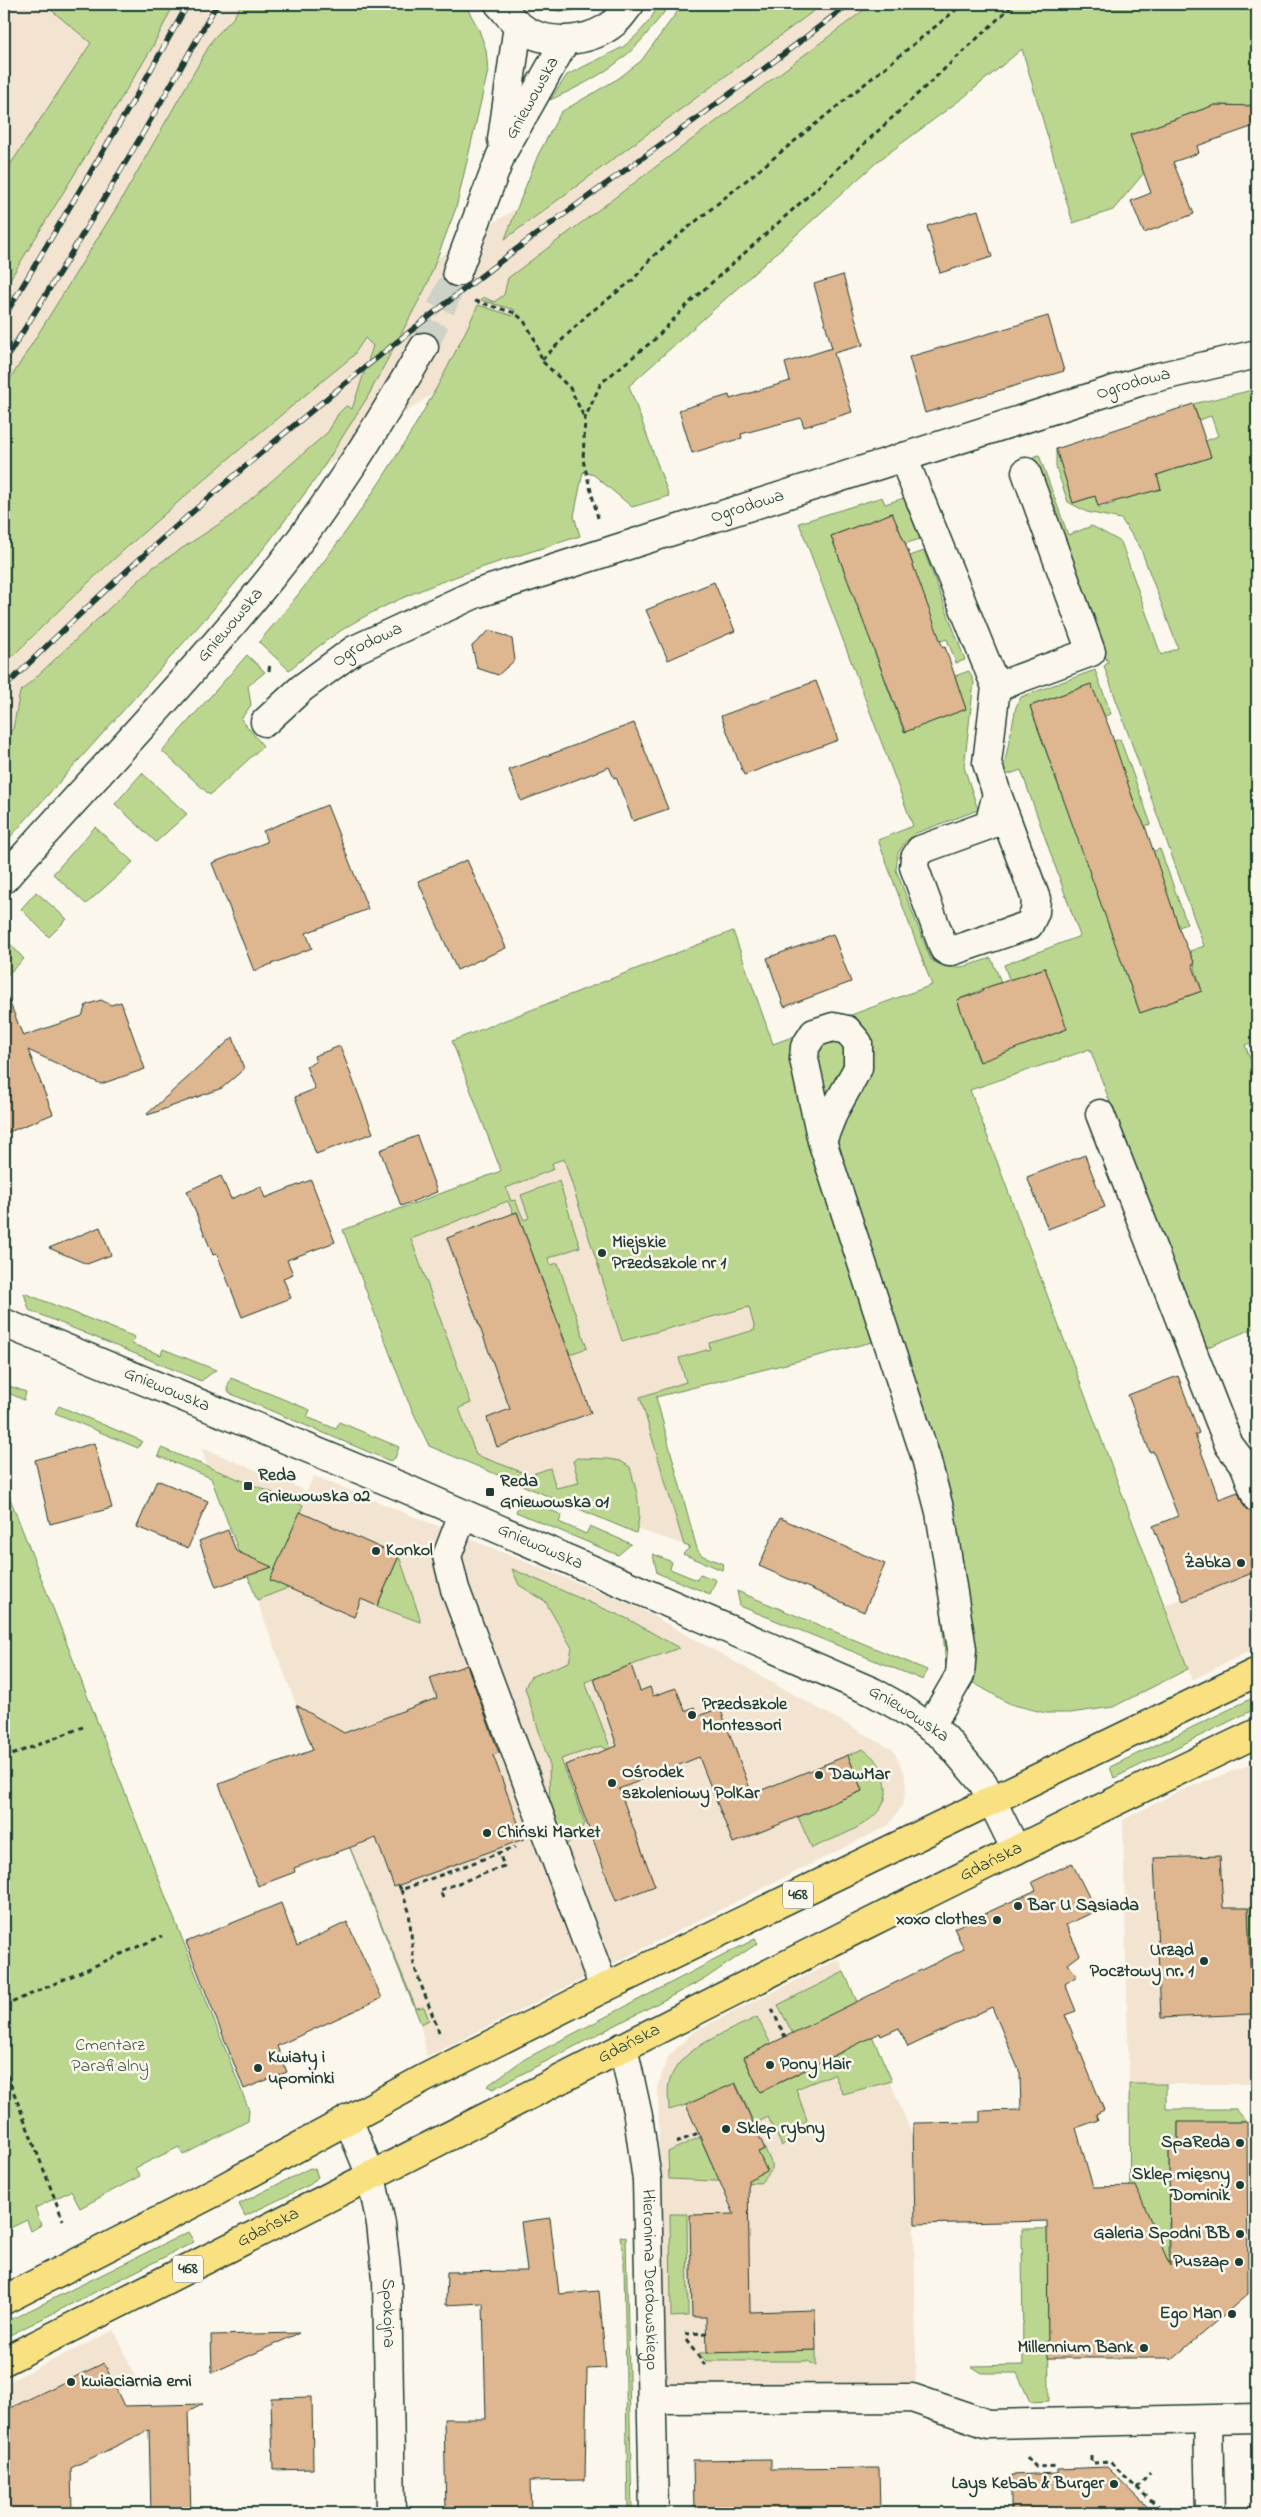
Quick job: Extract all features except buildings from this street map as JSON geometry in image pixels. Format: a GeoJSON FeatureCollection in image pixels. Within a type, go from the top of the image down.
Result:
{"type":"FeatureCollection","features":[{"type":"Feature","properties":{"kind":"main road","name":"468"},"geometry":{"type":"LineString","coordinates":[[4,2300],[219,2190],[348,2119],[604,1988],[1257,1672]]}},
{"type":"Feature","properties":{"kind":"main road","name":"Gdańska"},"geometry":{"type":"LineString","coordinates":[[4,2361],[1016,1850],[1257,1733]]}},
{"type":"Feature","properties":{"kind":"street"},"geometry":{"type":"LineString","coordinates":[[499,4],[518,25],[540,37],[565,41],[592,36],[615,22],[630,4]]}},
{"type":"Feature","properties":{"kind":"street","name":"Gniewowska"},"geometry":{"type":"LineString","coordinates":[[500,155],[518,25]]}},
{"type":"Feature","properties":{"kind":"street","name":"Gniewowska"},"geometry":{"type":"LineString","coordinates":[[458,272],[500,155],[565,41]]}},
{"type":"Feature","properties":{"kind":"street","name":"Gniewowska"},"geometry":{"type":"LineString","coordinates":[[4,880],[270,580],[317,518],[373,434],[424,347]]}},
{"type":"Feature","properties":{"kind":"street","name":"Ogrodowa"},"geometry":{"type":"LineString","coordinates":[[265,722],[302,688],[354,650],[475,594],[1145,380],[1257,354]]}},
{"type":"Feature","properties":{"kind":"street"},"geometry":{"type":"LineString","coordinates":[[903,458],[996,687],[987,763],[1036,899],[1035,912],[1029,925],[949,952],[944,949],[914,867],[915,858],[920,850],[989,824],[997,794]]}},
{"type":"Feature","properties":{"kind":"street"},"geometry":{"type":"LineString","coordinates":[[996,687],[1091,652],[1026,472]]}},
{"type":"Feature","properties":{"kind":"street"},"geometry":{"type":"LineString","coordinates":[[1100,1114],[1229,1445],[1245,1466],[1257,1498]]}},
{"type":"Feature","properties":{"kind":"street"},"geometry":{"type":"LineString","coordinates":[[822,1141],[926,1458],[940,1512],[962,1649],[960,1675],[930,1727]]}},
{"type":"Feature","properties":{"kind":"street","name":"Gniewowska"},"geometry":{"type":"LineString","coordinates":[[4,1323],[462,1514],[873,1692],[944,1737],[983,1783],[1016,1850]]}},
{"type":"Feature","properties":{"kind":"street"},"geometry":{"type":"LineString","coordinates":[[462,1514],[447,1556],[455,1589],[604,1988]]}},
{"type":"Feature","properties":{"kind":"street","name":"Hieronima Derdowskiego"},"geometry":{"type":"LineString","coordinates":[[623,2047],[638,2116],[647,2180],[654,2513]]}},
{"type":"Feature","properties":{"kind":"street","name":"Spokojna"},"geometry":{"type":"LineString","coordinates":[[348,2119],[372,2176],[382,2224],[387,2278],[391,2513]]}},
{"type":"Feature","properties":{"kind":"street"},"geometry":{"type":"LineString","coordinates":[[653,2399],[912,2398],[988,2424],[1257,2418]]}},
{"type":"Feature","properties":{"kind":"street"},"geometry":{"type":"LineString","coordinates":[[1208,2420],[1210,2513]]}},
{"type":"Feature","properties":{"kind":"path"},"geometry":{"type":"LineString","coordinates":[[542,360],[587,316],[632,280],[652,257],[963,4]]}},
{"type":"Feature","properties":{"kind":"path"},"geometry":{"type":"LineString","coordinates":[[606,553],[583,460],[585,418],[600,383],[655,339],[689,303],[818,187],[1014,4]]}},
{"type":"Feature","properties":{"kind":"path"},"geometry":{"type":"LineString","coordinates":[[472,300],[515,314],[524,321],[533,336],[542,360],[570,388],[585,418]]}},
{"type":"Feature","properties":{"kind":"path"},"geometry":{"type":"LineString","coordinates":[[4,1758],[84,1727]]}},
{"type":"Feature","properties":{"kind":"path"},"geometry":{"type":"LineString","coordinates":[[401,1890],[515,1847],[514,1843]]}},
{"type":"Feature","properties":{"kind":"path"},"geometry":{"type":"LineString","coordinates":[[443,1898],[440,1890],[504,1866],[499,1853]]}},
{"type":"Feature","properties":{"kind":"path"},"geometry":{"type":"LineString","coordinates":[[399,1886],[409,1912],[414,1966],[439,2032]]}},
{"type":"Feature","properties":{"kind":"path"},"geometry":{"type":"LineString","coordinates":[[4,2006],[162,1936]]}},
{"type":"Feature","properties":{"kind":"path"},"geometry":{"type":"LineString","coordinates":[[769,2004],[785,2037]]}},
{"type":"Feature","properties":{"kind":"path"},"geometry":{"type":"LineString","coordinates":[[4,2067],[63,2220]]}},
{"type":"Feature","properties":{"kind":"path"},"geometry":{"type":"LineString","coordinates":[[672,2145],[698,2133]]}},
{"type":"Feature","properties":{"kind":"path"},"geometry":{"type":"LineString","coordinates":[[681,2334],[705,2365]]}},
{"type":"Feature","properties":{"kind":"path"},"geometry":{"type":"LineString","coordinates":[[1101,2455],[1091,2456],[1091,2463],[1110,2462],[1164,2513]]}},
{"type":"Feature","properties":{"kind":"path"},"geometry":{"type":"LineString","coordinates":[[1137,2488],[1150,2473]]}},
{"type":"Feature","properties":{"kind":"shaded area"},"geometry":{"type":"Polygon","coordinates":[[[4,4],[279,4],[4,462],[4,4]]]}},
{"type":"Feature","properties":{"kind":"shaded area"},"geometry":{"type":"Polygon","coordinates":[[[727,4],[1004,4],[593,286],[250,517],[4,802],[4,577],[434,260],[519,207],[727,4]]]}},
{"type":"Feature","properties":{"kind":"shaded area","name":"Miejskie Przedszkole nr 1"},"geometry":{"type":"Polygon","coordinates":[[[733,931],[876,1341],[656,1397],[697,1549],[634,1528],[434,1444],[349,1227],[501,1171],[452,1041],[733,931]]]}},
{"type":"Feature","properties":{"kind":"shaded area"},"geometry":{"type":"Polygon","coordinates":[[[202,1448],[307,1491],[314,1476],[635,1606],[893,1750],[905,1774],[906,1788],[902,1806],[889,1825],[427,2057],[420,2022],[350,1848],[211,1478],[202,1448]]]}},
{"type":"Feature","properties":{"kind":"shaded area"},"geometry":{"type":"Polygon","coordinates":[[[1257,1568],[1257,1647],[1192,1680],[1164,1606],[1257,1568]]]}},
{"type":"Feature","properties":{"kind":"shaded area"},"geometry":{"type":"Polygon","coordinates":[[[1257,1762],[1257,2084],[1129,2084],[1123,1820],[1179,1791],[1257,1762]]]}},
{"type":"Feature","properties":{"kind":"shaded area"},"geometry":{"type":"Polygon","coordinates":[[[839,1959],[913,2137],[916,2366],[914,2412],[664,2413],[658,2085],[668,2057],[693,2032],[839,1959]]]}},
{"type":"Feature","properties":{"kind":"shaded area"},"geometry":{"type":"Polygon","coordinates":[[[114,2330],[137,2380],[39,2435],[45,2477],[46,2513],[4,2513],[4,2384],[114,2330]]]}},
{"type":"Feature","properties":{"kind":"green space"},"geometry":{"type":"Polygon","coordinates":[[[44,4],[174,4],[152,48],[4,289],[4,174],[91,43],[44,4]]]}},
{"type":"Feature","properties":{"kind":"green space"},"geometry":{"type":"Polygon","coordinates":[[[241,4],[465,4],[479,30],[486,50],[488,71],[456,208],[426,287],[367,398],[317,477],[268,543],[211,612],[4,844],[4,738],[13,729],[20,692],[152,568],[230,517],[328,432],[338,414],[346,406],[352,409],[373,346],[365,338],[353,356],[130,544],[4,665],[4,389],[120,202],[213,39],[234,17],[241,4]]]}},
{"type":"Feature","properties":{"kind":"green space"},"geometry":{"type":"Polygon","coordinates":[[[535,4],[589,4],[576,10],[562,11],[548,9],[535,4]]]}},
{"type":"Feature","properties":{"kind":"green space"},"geometry":{"type":"Polygon","coordinates":[[[659,4],[669,4],[660,18],[631,51],[593,78],[550,100],[567,75],[623,47],[637,35],[650,20],[659,4]]]}},
{"type":"Feature","properties":{"kind":"green space"},"geometry":{"type":"Polygon","coordinates":[[[683,4],[823,4],[505,239],[538,155],[561,112],[619,78],[641,61],[683,4]]]}},
{"type":"Feature","properties":{"kind":"green space"},"geometry":{"type":"Polygon","coordinates":[[[872,4],[1257,4],[1257,102],[1246,106],[1215,105],[1130,135],[1144,173],[1113,210],[1073,223],[1022,49],[964,97],[878,161],[629,386],[669,496],[632,507],[594,475],[583,472],[574,516],[580,536],[468,572],[413,593],[342,630],[289,670],[259,642],[322,563],[381,481],[433,395],[478,305],[513,316],[515,310],[481,300],[483,297],[494,302],[504,295],[508,278],[872,4]]]}},
{"type":"Feature","properties":{"kind":"green space"},"geometry":{"type":"Polygon","coordinates":[[[1257,389],[1257,1040],[1245,1045],[1257,1077],[1257,1327],[1203,1349],[1090,1049],[970,1090],[1188,1669],[1113,1707],[1070,1713],[1046,1713],[1010,1704],[946,1667],[934,1527],[926,1517],[924,1495],[876,1341],[656,1397],[697,1549],[701,1555],[723,1564],[722,1570],[683,1554],[690,1547],[684,1545],[640,1397],[686,1382],[679,1358],[710,1349],[709,1343],[755,1330],[749,1307],[622,1341],[564,1159],[552,1163],[554,1169],[506,1188],[511,1201],[515,1200],[524,1220],[529,1218],[521,1195],[559,1181],[580,1247],[548,1258],[551,1265],[558,1263],[587,1348],[570,1354],[517,1212],[513,1213],[508,1201],[411,1239],[471,1403],[459,1408],[476,1455],[530,1475],[550,1468],[556,1488],[579,1483],[573,1461],[577,1458],[620,1461],[630,1467],[636,1492],[639,1516],[636,1533],[429,1446],[408,1401],[343,1230],[501,1171],[452,1041],[733,931],[773,1044],[932,985],[878,840],[913,826],[799,523],[882,497],[885,504],[904,498],[920,539],[904,544],[892,513],[831,536],[864,623],[916,574],[910,556],[924,551],[965,660],[956,663],[947,639],[872,645],[904,732],[965,709],[955,676],[969,671],[974,682],[964,767],[978,810],[916,833],[905,842],[898,853],[896,870],[931,960],[947,967],[961,967],[991,958],[1001,982],[957,1000],[979,1061],[1067,1029],[1045,968],[1009,979],[1004,965],[1080,936],[1021,770],[1007,775],[1004,766],[1016,707],[1021,697],[1095,670],[1111,714],[1105,716],[1102,714],[1091,684],[1030,706],[1061,793],[1115,744],[1114,741],[1120,739],[1151,824],[1145,826],[1142,824],[1131,793],[1069,815],[1153,854],[1154,851],[1160,849],[1187,924],[1179,927],[1170,903],[1109,925],[1140,1013],[1202,991],[1190,951],[1204,946],[1104,666],[1108,663],[1030,458],[1039,455],[1068,535],[1092,526],[1121,542],[1161,655],[1178,648],[1140,547],[1121,519],[1087,512],[1068,502],[1056,467],[1056,449],[1073,503],[1095,496],[1099,508],[1115,503],[1112,491],[1161,489],[1157,475],[1211,457],[1205,441],[1218,436],[1211,416],[1199,420],[1193,404],[1257,389]]]}},
{"type":"Feature","properties":{"kind":"green space"},"geometry":{"type":"Polygon","coordinates":[[[247,655],[265,672],[248,686],[251,705],[241,719],[263,746],[210,795],[162,751],[247,655]]]}},
{"type":"Feature","properties":{"kind":"green space"},"geometry":{"type":"Polygon","coordinates":[[[142,773],[187,814],[156,842],[115,804],[142,773]]]}},
{"type":"Feature","properties":{"kind":"green space"},"geometry":{"type":"Polygon","coordinates":[[[95,827],[133,862],[86,904],[53,874],[95,827]]]}},
{"type":"Feature","properties":{"kind":"green space"},"geometry":{"type":"Polygon","coordinates":[[[36,892],[67,919],[49,937],[21,909],[36,892]]]}},
{"type":"Feature","properties":{"kind":"green space"},"geometry":{"type":"Polygon","coordinates":[[[4,937],[24,959],[4,978],[4,937]]]}},
{"type":"Feature","properties":{"kind":"green space"},"geometry":{"type":"Polygon","coordinates":[[[24,1293],[135,1337],[132,1344],[161,1355],[163,1349],[216,1370],[201,1381],[29,1310],[24,1293]]]}},
{"type":"Feature","properties":{"kind":"green space"},"geometry":{"type":"Polygon","coordinates":[[[231,1378],[310,1410],[307,1417],[336,1429],[339,1422],[399,1447],[395,1458],[390,1461],[229,1393],[227,1388],[231,1378]]]}},
{"type":"Feature","properties":{"kind":"green space"},"geometry":{"type":"Polygon","coordinates":[[[4,1384],[26,1392],[24,1400],[4,1391],[4,1384]]]}},
{"type":"Feature","properties":{"kind":"green space"},"geometry":{"type":"Polygon","coordinates":[[[59,1406],[142,1441],[138,1448],[55,1413],[59,1406]]]}},
{"type":"Feature","properties":{"kind":"green space"},"geometry":{"type":"Polygon","coordinates":[[[161,1448],[303,1505],[300,1512],[298,1584],[257,1600],[211,1478],[158,1456],[161,1448]]]}},
{"type":"Feature","properties":{"kind":"green space","name":"Cmentarz Parafialny"},"geometry":{"type":"Polygon","coordinates":[[[4,1483],[249,2110],[248,2121],[183,2155],[179,2147],[135,2168],[140,2176],[80,2208],[71,2191],[35,2208],[41,2225],[31,2231],[27,2220],[4,2231],[4,1542],[8,1539],[4,1526],[4,1483]]]}},
{"type":"Feature","properties":{"kind":"green space"},"geometry":{"type":"Polygon","coordinates":[[[521,1498],[562,1515],[559,1522],[586,1534],[590,1526],[631,1544],[618,1555],[516,1512],[521,1498]]]}},
{"type":"Feature","properties":{"kind":"green space"},"geometry":{"type":"Polygon","coordinates":[[[653,1554],[672,1562],[670,1569],[697,1580],[700,1574],[716,1580],[710,1594],[657,1573],[653,1554]]]}},
{"type":"Feature","properties":{"kind":"green space"},"geometry":{"type":"Polygon","coordinates":[[[399,1556],[420,1618],[420,1622],[377,1606],[399,1556]]]}},
{"type":"Feature","properties":{"kind":"green space"},"geometry":{"type":"Polygon","coordinates":[[[512,1569],[628,1619],[679,1648],[585,1682],[612,1752],[601,1746],[561,1759],[585,1824],[564,1848],[550,1812],[549,1762],[525,1688],[530,1677],[569,1662],[572,1648],[545,1601],[519,1585],[512,1569]]]}},
{"type":"Feature","properties":{"kind":"green space"},"geometry":{"type":"Polygon","coordinates":[[[737,1591],[927,1670],[923,1680],[740,1606],[737,1591]]]}},
{"type":"Feature","properties":{"kind":"green space"},"geometry":{"type":"Polygon","coordinates":[[[1257,1696],[1257,1708],[1114,1778],[1110,1767],[1257,1696]]]}},
{"type":"Feature","properties":{"kind":"green space"},"geometry":{"type":"Polygon","coordinates":[[[863,1749],[880,1765],[886,1788],[885,1800],[879,1810],[860,1826],[812,1848],[798,1817],[862,1791],[848,1755],[863,1749]]]}},
{"type":"Feature","properties":{"kind":"green space"},"geometry":{"type":"Polygon","coordinates":[[[350,1848],[416,2008],[424,2007],[429,2020],[421,2024],[350,1848]]]}},
{"type":"Feature","properties":{"kind":"green space"},"geometry":{"type":"Polygon","coordinates":[[[1248,1908],[1257,1908],[1257,2023],[1252,2024],[1248,1908]]]}},
{"type":"Feature","properties":{"kind":"green space"},"geometry":{"type":"Polygon","coordinates":[[[755,1939],[758,1943],[706,1978],[493,2089],[487,2086],[523,2060],[755,1939]]]}},
{"type":"Feature","properties":{"kind":"green space"},"geometry":{"type":"Polygon","coordinates":[[[844,1972],[892,2081],[843,2094],[834,2074],[796,2089],[807,2120],[782,2146],[768,2117],[754,2124],[736,2083],[686,2105],[669,2110],[669,2083],[674,2070],[682,2060],[705,2042],[757,2017],[771,2044],[744,2058],[761,2092],[844,2051],[793,2034],[778,2005],[844,1972]]]}},
{"type":"Feature","properties":{"kind":"green space"},"geometry":{"type":"Polygon","coordinates":[[[1129,2084],[1166,2084],[1166,2109],[1236,2109],[1247,2122],[1178,2123],[1178,2145],[1169,2145],[1169,2179],[1178,2222],[1169,2222],[1169,2256],[1178,2257],[1178,2285],[1048,2277],[1049,2401],[1030,2402],[1017,2373],[982,2373],[971,2366],[1023,2365],[1022,2229],[1130,2228],[1129,2084]]]}},
{"type":"Feature","properties":{"kind":"green space"},"geometry":{"type":"Polygon","coordinates":[[[700,2137],[715,2171],[765,2149],[771,2164],[768,2175],[760,2183],[669,2179],[668,2152],[700,2137]]]}},
{"type":"Feature","properties":{"kind":"green space"},"geometry":{"type":"Polygon","coordinates":[[[310,2168],[315,2169],[318,2177],[311,2184],[245,2216],[239,2204],[310,2168]]]}},
{"type":"Feature","properties":{"kind":"green space"},"geometry":{"type":"Polygon","coordinates":[[[670,2214],[687,2214],[688,2316],[671,2317],[670,2214]]]}},
{"type":"Feature","properties":{"kind":"green space"},"geometry":{"type":"Polygon","coordinates":[[[188,2232],[194,2242],[4,2338],[4,2323],[188,2232]]]}},
{"type":"Feature","properties":{"kind":"green space"},"geometry":{"type":"Polygon","coordinates":[[[620,2236],[626,2237],[632,2513],[628,2513],[624,2259],[620,2236]]]}},
{"type":"Feature","properties":{"kind":"green space"},"geometry":{"type":"Polygon","coordinates":[[[816,2350],[816,2366],[808,2361],[706,2361],[698,2353],[816,2350]]]}},
{"type":"Feature","properties":{"kind":"tunnel"},"geometry":{"type":"LineString","coordinates":[[424,347],[457,272]]}},
{"type":"Feature","properties":{"kind":"railway"},"geometry":{"type":"LineString","coordinates":[[4,317],[136,96],[188,4]]}},
{"type":"Feature","properties":{"kind":"railway"},"geometry":{"type":"LineString","coordinates":[[4,362],[113,184],[217,4]]}},
{"type":"Feature","properties":{"kind":"railway"},"geometry":{"type":"LineString","coordinates":[[4,688],[124,573],[186,517],[378,357],[510,254],[776,60],[849,4]]}},
{"type":"Feature","properties":{"kind":"place","name":"Miejskie Przedszkole nr 1"},"geometry":{"type":"Point","coordinates":[602,1253]}},
{"type":"Feature","properties":{"kind":"place","name":"Reda Gniewowska 02"},"geometry":{"type":"Point","coordinates":[248,1486]}},
{"type":"Feature","properties":{"kind":"place","name":"Reda Gniewowska 01"},"geometry":{"type":"Point","coordinates":[490,1492]}},
{"type":"Feature","properties":{"kind":"place","name":"Konkol"},"geometry":{"type":"Point","coordinates":[376,1551]}},
{"type":"Feature","properties":{"kind":"place","name":"Żabka"},"geometry":{"type":"Point","coordinates":[1241,1563]}},
{"type":"Feature","properties":{"kind":"place","name":"Przedszkole Montessori"},"geometry":{"type":"Point","coordinates":[692,1715]}},
{"type":"Feature","properties":{"kind":"place","name":"DawMar"},"geometry":{"type":"Point","coordinates":[819,1775]}},
{"type":"Feature","properties":{"kind":"place","name":"Ośrodek szkoleniowy PolKar"},"geometry":{"type":"Point","coordinates":[612,1783]}},
{"type":"Feature","properties":{"kind":"place","name":"Chiński Market"},"geometry":{"type":"Point","coordinates":[487,1833]}},
{"type":"Feature","properties":{"kind":"place","name":"Bar U Sąsiada"},"geometry":{"type":"Point","coordinates":[1018,1906]}},
{"type":"Feature","properties":{"kind":"place","name":"xoxo clothes"},"geometry":{"type":"Point","coordinates":[997,1920]}},
{"type":"Feature","properties":{"kind":"place","name":"Urząd Pocztowy nr. 1"},"geometry":{"type":"Point","coordinates":[1204,1961]}},
{"type":"Feature","properties":{"kind":"place","name":"Pony Hair"},"geometry":{"type":"Point","coordinates":[770,2065]}},
{"type":"Feature","properties":{"kind":"place","name":"Kwiaty i upominki"},"geometry":{"type":"Point","coordinates":[258,2068]}},
{"type":"Feature","properties":{"kind":"place","name":"Sklep rybny"},"geometry":{"type":"Point","coordinates":[726,2129]}},
{"type":"Feature","properties":{"kind":"place","name":"SpaReda"},"geometry":{"type":"Point","coordinates":[1240,2143]}},
{"type":"Feature","properties":{"kind":"place","name":"Sklep mięsny Dominik"},"geometry":{"type":"Point","coordinates":[1240,2185]}},
{"type":"Feature","properties":{"kind":"place","name":"Galeria Spodni BB"},"geometry":{"type":"Point","coordinates":[1240,2234]}},
{"type":"Feature","properties":{"kind":"place","name":"Puszap"},"geometry":{"type":"Point","coordinates":[1239,2262]}},
{"type":"Feature","properties":{"kind":"place","name":"Ego Man"},"geometry":{"type":"Point","coordinates":[1232,2314]}},
{"type":"Feature","properties":{"kind":"place","name":"Millennium Bank"},"geometry":{"type":"Point","coordinates":[1144,2348]}},
{"type":"Feature","properties":{"kind":"place","name":"kwiaciarnia emi"},"geometry":{"type":"Point","coordinates":[71,2382]}},
{"type":"Feature","properties":{"kind":"place","name":"Lays Kebab & Burger"},"geometry":{"type":"Point","coordinates":[1114,2484]}}]}
